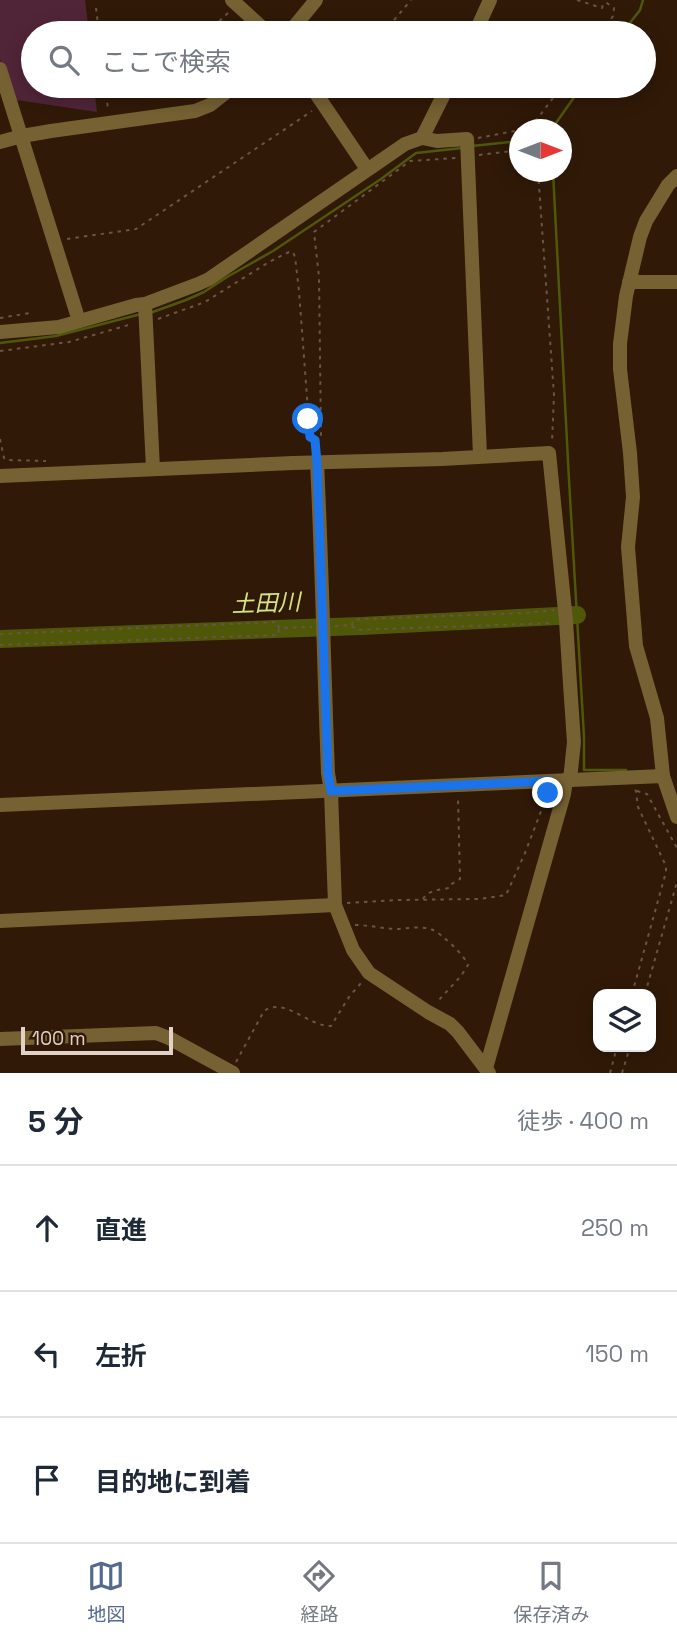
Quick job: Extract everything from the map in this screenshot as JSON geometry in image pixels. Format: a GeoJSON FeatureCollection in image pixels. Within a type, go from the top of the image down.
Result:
{"type":"FeatureCollection","features":[{"type":"Feature","properties":{"kind":"street"},"geometry":{"type":"LineString","coordinates":[[299,21],[316,0]]}},
{"type":"Feature","properties":{"kind":"street"},"geometry":{"type":"LineString","coordinates":[[480,21],[490,0]]}},
{"type":"Feature","properties":{"kind":"street"},"geometry":{"type":"LineString","coordinates":[[235,2],[255,21]]}},
{"type":"Feature","properties":{"kind":"street"},"geometry":{"type":"LineString","coordinates":[[0,69],[79,321]]}},
{"type":"Feature","properties":{"kind":"street"},"geometry":{"type":"LineString","coordinates":[[0,142],[22,136],[204,108],[219,98]]}},
{"type":"Feature","properties":{"kind":"street"},"geometry":{"type":"LineString","coordinates":[[319,98],[368,169]]}},
{"type":"Feature","properties":{"kind":"street"},"geometry":{"type":"LineString","coordinates":[[422,138],[442,98]]}},
{"type":"Feature","properties":{"kind":"street"},"geometry":{"type":"LineString","coordinates":[[0,332],[59,327],[145,304],[198,284],[405,144],[422,138],[437,141],[467,139],[480,456]]}},
{"type":"Feature","properties":{"kind":"street"},"geometry":{"type":"LineString","coordinates":[[677,176],[668,185],[646,221],[640,237],[626,296],[620,344],[620,369],[632,486],[628,547],[633,624],[640,665],[657,718],[663,776],[677,817]]}},
{"type":"Feature","properties":{"kind":"street"},"geometry":{"type":"LineString","coordinates":[[629,282],[677,282]]}},
{"type":"Feature","properties":{"kind":"street"},"geometry":{"type":"LineString","coordinates":[[145,304],[153,469]]}},
{"type":"Feature","properties":{"kind":"street"},"geometry":{"type":"LineString","coordinates":[[0,476],[549,453],[574,742],[568,780],[488,1070]]}},
{"type":"Feature","properties":{"kind":"street"},"geometry":{"type":"LineString","coordinates":[[317,463],[335,904],[354,950],[369,973],[450,1024],[488,1070]]}},
{"type":"Feature","properties":{"kind":"street"},"geometry":{"type":"LineString","coordinates":[[0,805],[663,776]]}},
{"type":"Feature","properties":{"kind":"street"},"geometry":{"type":"LineString","coordinates":[[0,921],[335,904]]}},
{"type":"Feature","properties":{"kind":"street"},"geometry":{"type":"LineString","coordinates":[[0,1040],[156,1033],[232,1072]]}},
{"type":"Feature","properties":{"kind":"path"},"geometry":{"type":"LineString","coordinates":[[393,21],[411,0]]}},
{"type":"Feature","properties":{"kind":"path"},"geometry":{"type":"LineString","coordinates":[[577,0],[602,8],[604,0],[614,8],[609,21]]}},
{"type":"Feature","properties":{"kind":"path"},"geometry":{"type":"LineString","coordinates":[[218,21],[235,2]]}},
{"type":"Feature","properties":{"kind":"path"},"geometry":{"type":"LineString","coordinates":[[96,8],[98,21]]}},
{"type":"Feature","properties":{"kind":"path"},"geometry":{"type":"LineString","coordinates":[[106,98],[109,122]]}},
{"type":"Feature","properties":{"kind":"path"},"geometry":{"type":"LineString","coordinates":[[55,242],[136,229],[313,111],[327,98]]}},
{"type":"Feature","properties":{"kind":"path"},"geometry":{"type":"LineString","coordinates":[[537,119],[553,98]]}},
{"type":"Feature","properties":{"kind":"path"},"geometry":{"type":"LineString","coordinates":[[467,139],[509,132]]}},
{"type":"Feature","properties":{"kind":"path"},"geometry":{"type":"LineString","coordinates":[[315,440],[321,435],[321,372],[314,232],[410,161],[509,151]]}},
{"type":"Feature","properties":{"kind":"path"},"geometry":{"type":"LineString","coordinates":[[539,182],[554,395],[549,453]]}},
{"type":"Feature","properties":{"kind":"path"},"geometry":{"type":"LineString","coordinates":[[0,351],[69,342],[142,321],[152,322],[205,302],[280,256],[293,252],[299,291],[310,437],[315,440]]}},
{"type":"Feature","properties":{"kind":"path"},"geometry":{"type":"LineString","coordinates":[[0,318],[30,313]]}},
{"type":"Feature","properties":{"kind":"path"},"geometry":{"type":"LineString","coordinates":[[315,440],[317,463]]}},
{"type":"Feature","properties":{"kind":"path"},"geometry":{"type":"LineString","coordinates":[[352,625],[353,620],[364,619],[525,612],[562,615]]}},
{"type":"Feature","properties":{"kind":"path"},"geometry":{"type":"LineString","coordinates":[[352,625],[356,630],[562,615]]}},
{"type":"Feature","properties":{"kind":"path"},"geometry":{"type":"LineString","coordinates":[[0,634],[277,622],[279,628],[278,635],[0,645]]}},
{"type":"Feature","properties":{"kind":"path"},"geometry":{"type":"LineString","coordinates":[[279,628],[352,625]]}},
{"type":"Feature","properties":{"kind":"path"},"geometry":{"type":"LineString","coordinates":[[335,904],[479,899],[506,895],[530,841],[550,781]]}},
{"type":"Feature","properties":{"kind":"path"},"geometry":{"type":"LineString","coordinates":[[422,900],[430,892],[449,888],[460,879],[458,785]]}},
{"type":"Feature","properties":{"kind":"path"},"geometry":{"type":"LineString","coordinates":[[627,789],[648,794],[677,848]]}},
{"type":"Feature","properties":{"kind":"path"},"geometry":{"type":"LineString","coordinates":[[633,989],[666,872],[666,866],[638,807],[636,790]]}},
{"type":"Feature","properties":{"kind":"path"},"geometry":{"type":"LineString","coordinates":[[646,989],[677,882]]}},
{"type":"Feature","properties":{"kind":"path"},"geometry":{"type":"LineString","coordinates":[[344,926],[435,930],[464,957],[468,965],[461,976],[428,1012]]}},
{"type":"Feature","properties":{"kind":"path"},"geometry":{"type":"LineString","coordinates":[[232,1072],[264,1011],[269,1007],[280,1007],[323,1026],[331,1026],[349,997],[369,973]]}},
{"type":"Feature","properties":{"kind":"path"},"geometry":{"type":"LineString","coordinates":[[610,1073],[616,1052]]}},
{"type":"Feature","properties":{"kind":"path"},"geometry":{"type":"LineString","coordinates":[[622,1073],[628,1052]]}},
{"type":"Feature","properties":{"kind":"shaded area"},"geometry":{"type":"Polygon","coordinates":[[[0,0],[85,0],[88,21],[21,21],[21,98],[95,98],[97,112],[10,99],[0,59],[0,0]]]}},
{"type":"Feature","properties":{"kind":"waterway"},"geometry":{"type":"LineString","coordinates":[[631,21],[640,10],[643,0]]}},
{"type":"Feature","properties":{"kind":"waterway"},"geometry":{"type":"LineString","coordinates":[[559,119],[574,98]]}},
{"type":"Feature","properties":{"kind":"waterway"},"geometry":{"type":"LineString","coordinates":[[472,146],[509,142]]}},
{"type":"Feature","properties":{"kind":"waterway"},"geometry":{"type":"LineString","coordinates":[[150,313],[204,292],[273,251],[416,153],[462,148]]}},
{"type":"Feature","properties":{"kind":"waterway"},"geometry":{"type":"LineString","coordinates":[[554,182],[584,770],[626,770]]}},
{"type":"Feature","properties":{"kind":"waterway"},"geometry":{"type":"LineString","coordinates":[[0,343],[56,336],[141,314]]}},
{"type":"Feature","properties":{"kind":"waterway","name":"土田川"},"geometry":{"type":"LineString","coordinates":[[0,639],[577,615]]}},
{"type":"Feature","properties":{"kind":"route"},"geometry":{"type":"LineString","coordinates":[[308,419],[310,437],[315,440],[317,463],[323,657],[331,791],[550,781],[548,793]]}}]}
